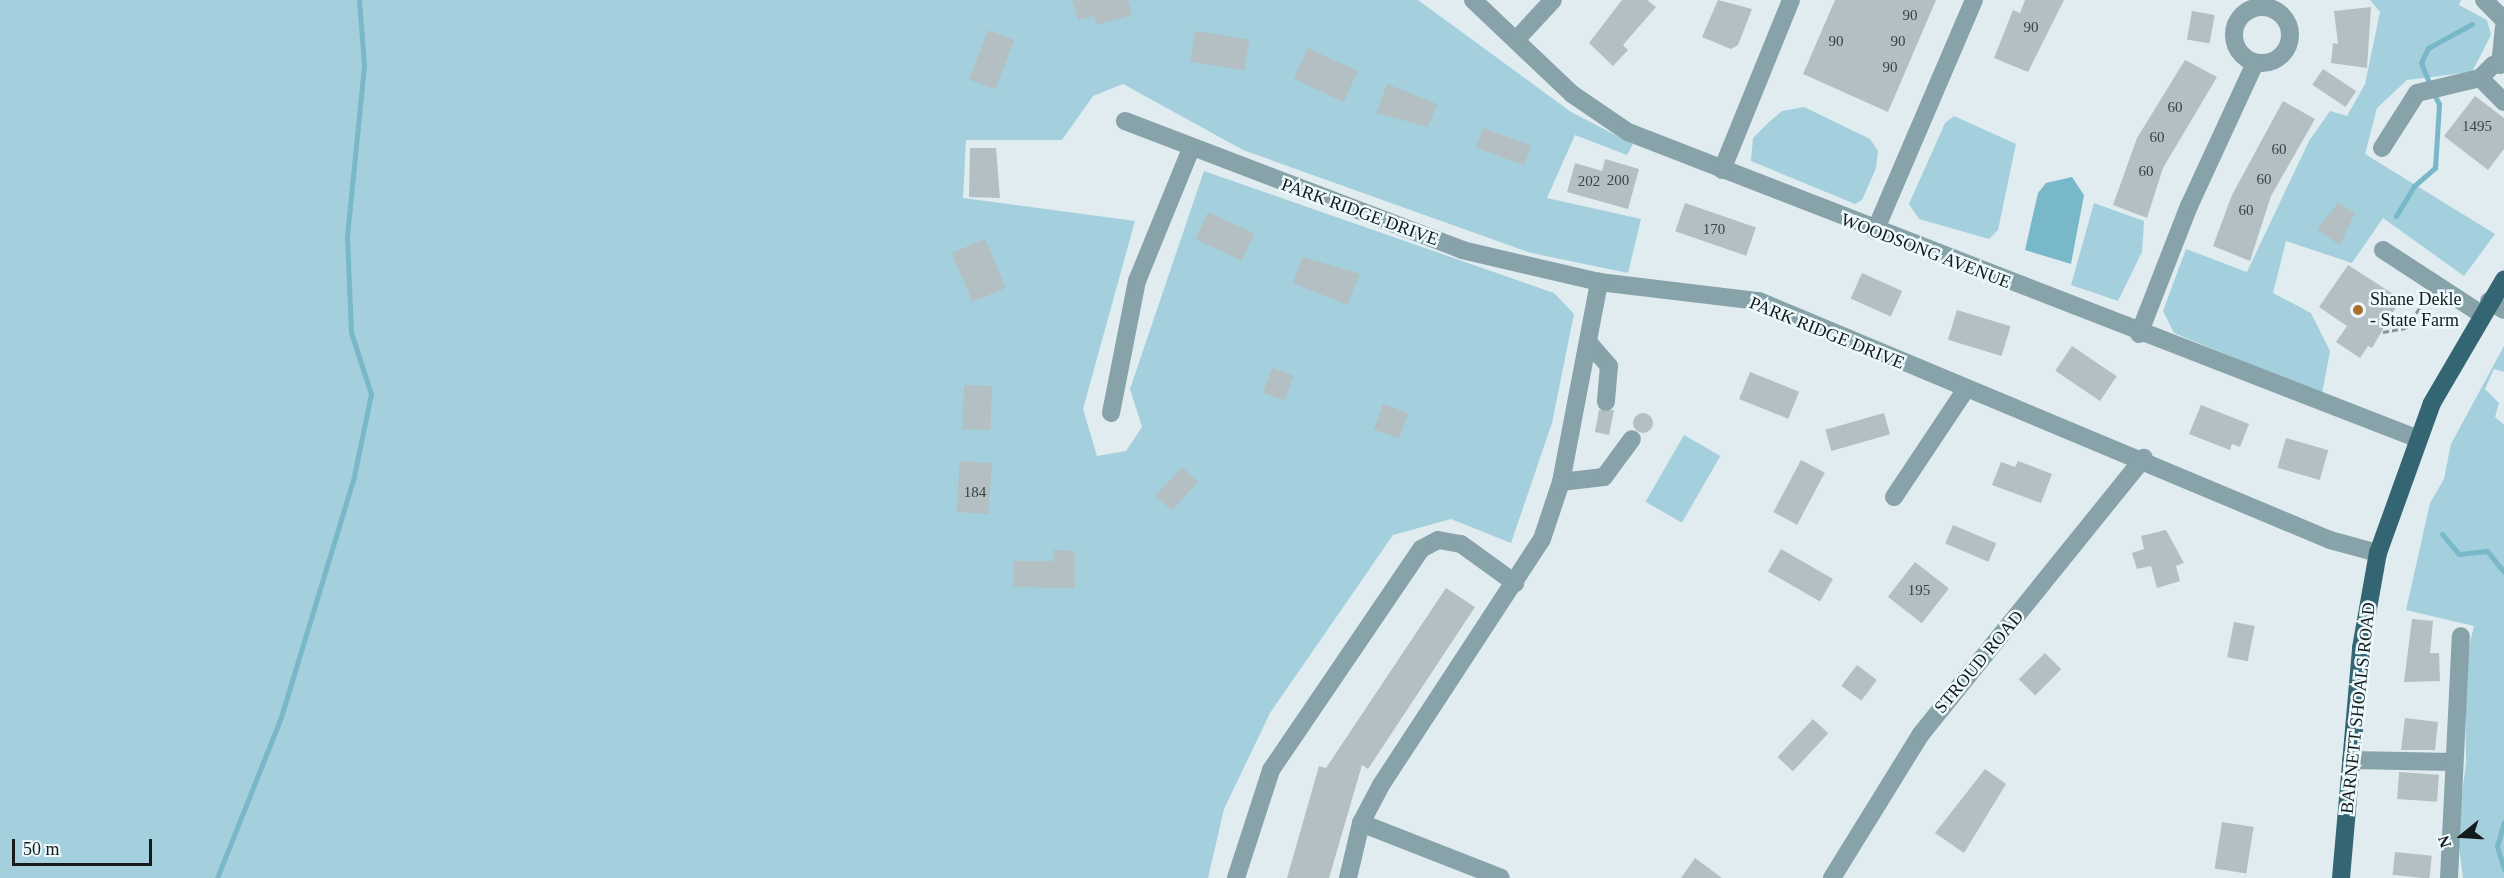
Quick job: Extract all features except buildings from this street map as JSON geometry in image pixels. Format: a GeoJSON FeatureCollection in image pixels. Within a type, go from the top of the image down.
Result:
{"type":"FeatureCollection","features":[{"type":"Feature","properties":{"kind":"main road","name":"BARNETT SHOALS ROAD"},"geometry":{"type":"LineString","coordinates":[[2341,878],[2361,648],[2378,554],[2416,438],[2503,284]]}},
{"type":"Feature","properties":{"kind":"street","name":"WOODSONG AVENUE"},"geometry":{"type":"LineString","coordinates":[[1473,0],[1597,114],[1628,132],[2139,334],[2416,438]]}},
{"type":"Feature","properties":{"kind":"street"},"geometry":{"type":"LineString","coordinates":[[1516,40],[1553,0]]}},
{"type":"Feature","properties":{"kind":"street"},"geometry":{"type":"LineString","coordinates":[[1722,170],[1791,0]]}},
{"type":"Feature","properties":{"kind":"street"},"geometry":{"type":"LineString","coordinates":[[1875,231],[1974,0]]}},
{"type":"Feature","properties":{"kind":"street"},"geometry":{"type":"LineString","coordinates":[[2484,0],[2504,20]]}},
{"type":"Feature","properties":{"kind":"street"},"geometry":{"type":"LineString","coordinates":[[2269,4],[2285,18],[2288,46],[2275,60],[2255,63],[2240,53],[2235,28],[2251,9],[2269,4]]}},
{"type":"Feature","properties":{"kind":"street"},"geometry":{"type":"LineString","coordinates":[[2382,148],[2418,93],[2480,78],[2502,64],[2504,27]]}},
{"type":"Feature","properties":{"kind":"street"},"geometry":{"type":"LineString","coordinates":[[2139,334],[2189,206],[2255,63]]}},
{"type":"Feature","properties":{"kind":"street"},"geometry":{"type":"LineString","coordinates":[[2480,78],[2504,102]]}},
{"type":"Feature","properties":{"kind":"street","name":"PARK RIDGE DRIVE"},"geometry":{"type":"LineString","coordinates":[[1125,121],[1191,149],[1462,250],[1599,282],[1759,301],[1966,389],[2144,458],[2330,540],[2378,554]]}},
{"type":"Feature","properties":{"kind":"street"},"geometry":{"type":"LineString","coordinates":[[1111,413],[1137,281],[1191,149]]}},
{"type":"Feature","properties":{"kind":"street"},"geometry":{"type":"LineString","coordinates":[[2383,250],[2491,308]]}},
{"type":"Feature","properties":{"kind":"street"},"geometry":{"type":"LineString","coordinates":[[1348,878],[1361,823],[1542,538],[1561,482],[1599,282]]}},
{"type":"Feature","properties":{"kind":"street"},"geometry":{"type":"LineString","coordinates":[[1588,342],[1609,366],[1606,402]]}},
{"type":"Feature","properties":{"kind":"street"},"geometry":{"type":"LineString","coordinates":[[1894,497],[1966,389]]}},
{"type":"Feature","properties":{"kind":"street"},"geometry":{"type":"LineString","coordinates":[[1561,482],[1604,477],[1632,439]]}},
{"type":"Feature","properties":{"kind":"street","name":"STROUD ROAD"},"geometry":{"type":"LineString","coordinates":[[1832,878],[1921,734],[2144,458]]}},
{"type":"Feature","properties":{"kind":"street"},"geometry":{"type":"LineString","coordinates":[[1236,878],[1270,770],[1421,549],[1438,540],[1461,544],[1515,583]]}},
{"type":"Feature","properties":{"kind":"street"},"geometry":{"type":"LineString","coordinates":[[2449,878],[2462,636]]}},
{"type":"Feature","properties":{"kind":"street"},"geometry":{"type":"LineString","coordinates":[[2351,760],[2454,762]]}},
{"type":"Feature","properties":{"kind":"street"},"geometry":{"type":"LineString","coordinates":[[1361,823],[1501,878]]}},
{"type":"Feature","properties":{"kind":"path"},"geometry":{"type":"LineString","coordinates":[[2383,332],[2402,331],[2419,308]]}},
{"type":"Feature","properties":{"kind":"shaded area"},"geometry":{"type":"Polygon","coordinates":[[[0,0],[1418,0],[1571,112],[1633,144],[1627,155],[1575,135],[1547,198],[1641,219],[1628,273],[1531,253],[1243,150],[1123,84],[1093,96],[1062,140],[966,140],[963,198],[1135,221],[1083,409],[1097,456],[1126,451],[1142,427],[1130,389],[1204,171],[1554,293],[1574,314],[1552,423],[1511,543],[1451,519],[1393,535],[1270,713],[1224,809],[1208,878],[0,878],[0,0]]]}},
{"type":"Feature","properties":{"kind":"shaded area"},"geometry":{"type":"Polygon","coordinates":[[[2370,0],[2461,0],[2459,5],[2487,20],[2491,35],[2472,72],[2407,80],[2377,108],[2365,154],[2495,234],[2464,276],[2383,218],[2352,263],[2286,241],[2273,293],[2311,313],[2330,351],[2322,394],[2174,333],[2163,311],[2186,249],[2247,272],[2309,141],[2330,111],[2347,116],[2365,84],[2380,12],[2370,0]]]}},
{"type":"Feature","properties":{"kind":"shaded area"},"geometry":{"type":"Polygon","coordinates":[[[1804,107],[1870,139],[1878,151],[1876,168],[1862,200],[1855,204],[1751,161],[1753,138],[1782,111],[1804,107]]]}},
{"type":"Feature","properties":{"kind":"shaded area"},"geometry":{"type":"Polygon","coordinates":[[[1954,116],[2016,144],[1998,230],[1989,239],[1919,219],[1909,204],[1945,123],[1954,116]]]}},
{"type":"Feature","properties":{"kind":"shaded area"},"geometry":{"type":"Polygon","coordinates":[[[2072,177],[2084,195],[2071,264],[2025,250],[2038,193],[2046,183],[2072,177]]]}},
{"type":"Feature","properties":{"kind":"shaded area"},"geometry":{"type":"Polygon","coordinates":[[[2094,203],[2144,221],[2142,252],[2118,301],[2071,285],[2094,203]]]}},
{"type":"Feature","properties":{"kind":"shaded area"},"geometry":{"type":"Polygon","coordinates":[[[2504,346],[2504,372],[2494,369],[2485,389],[2499,403],[2495,417],[2504,425],[2504,878],[2463,878],[2457,832],[2466,763],[2465,663],[2474,626],[2406,610],[2430,503],[2444,479],[2451,444],[2504,346]]]}},
{"type":"Feature","properties":{"kind":"shaded area"},"geometry":{"type":"Polygon","coordinates":[[[1684,435],[1720,456],[1682,523],[1646,502],[1684,435]]]}},
{"type":"Feature","properties":{"kind":"waterway"},"geometry":{"type":"LineString","coordinates":[[217,878],[281,717],[354,476],[371,394],[351,332],[347,236],[364,65],[359,0]]}},
{"type":"Feature","properties":{"kind":"waterway"},"geometry":{"type":"LineString","coordinates":[[2430,85],[2421,63],[2428,48],[2472,24]]}},
{"type":"Feature","properties":{"kind":"waterway"},"geometry":{"type":"LineString","coordinates":[[2396,216],[2414,186],[2435,168],[2439,104],[2434,94]]}},
{"type":"Feature","properties":{"kind":"waterway"},"geometry":{"type":"LineString","coordinates":[[2442,534],[2459,554],[2487,551],[2504,572]]}},
{"type":"Feature","properties":{"kind":"waterway"},"geometry":{"type":"LineString","coordinates":[[2504,822],[2497,846],[2504,869]]}},
{"type":"Feature","properties":{"kind":"place","name":"Shane Dekle - State Farm"},"geometry":{"type":"Point","coordinates":[2358,310]}}]}
